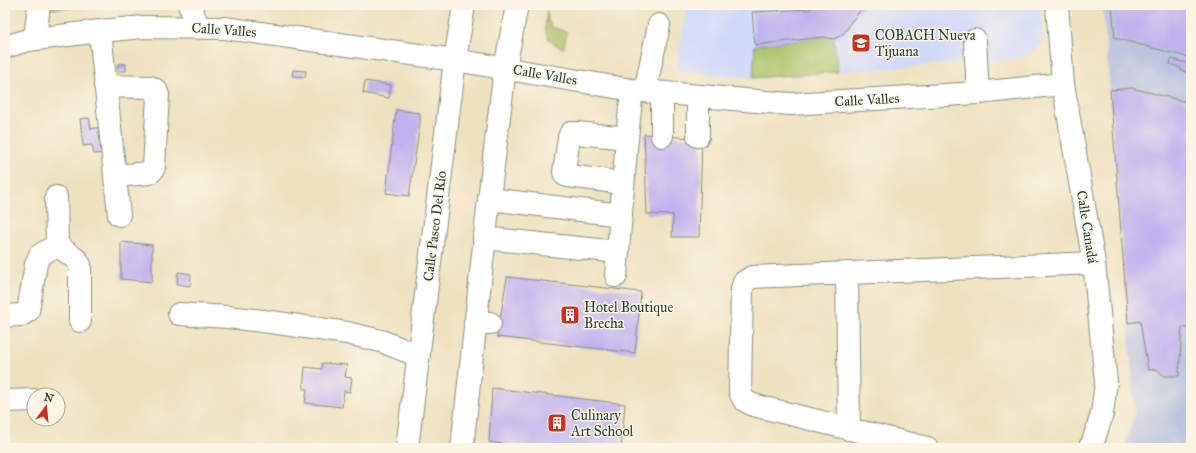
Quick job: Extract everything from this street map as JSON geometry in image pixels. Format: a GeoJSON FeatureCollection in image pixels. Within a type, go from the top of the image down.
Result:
{"type":"FeatureCollection","features":[{"type":"Feature","properties":{"kind":"street"},"geometry":{"type":"LineString","coordinates":[[31,39],[38,5]]}},
{"type":"Feature","properties":{"kind":"street"},"geometry":{"type":"LineString","coordinates":[[189,5],[199,28]]}},
{"type":"Feature","properties":{"kind":"street","name":"Calle Paseo Del Río"},"geometry":{"type":"LineString","coordinates":[[407,448],[455,60],[464,5]]}},
{"type":"Feature","properties":{"kind":"street"},"geometry":{"type":"LineString","coordinates":[[462,448],[483,323],[484,238],[505,68],[517,5]]}},
{"type":"Feature","properties":{"kind":"street","name":"Calle Canadá"},"geometry":{"type":"LineString","coordinates":[[1057,5],[1063,84],[1094,264],[1106,382],[1102,414],[1093,442],[1089,448]]}},
{"type":"Feature","properties":{"kind":"street"},"geometry":{"type":"LineString","coordinates":[[616,276],[627,138],[646,91],[660,25]]}},
{"type":"Feature","properties":{"kind":"street","name":"Calle Valles"},"geometry":{"type":"LineString","coordinates":[[5,46],[31,39],[144,27],[225,28],[455,60],[646,91],[790,104],[978,94],[1063,84]]}},
{"type":"Feature","properties":{"kind":"street"},"geometry":{"type":"LineString","coordinates":[[100,31],[119,215]]}},
{"type":"Feature","properties":{"kind":"street","name":"Calle Valles"},"geometry":{"type":"LineString","coordinates":[[5,37],[31,39]]}},
{"type":"Feature","properties":{"kind":"street"},"geometry":{"type":"LineString","coordinates":[[975,40],[978,94]]}},
{"type":"Feature","properties":{"kind":"street"},"geometry":{"type":"LineString","coordinates":[[105,86],[150,87],[156,90],[158,95],[154,167],[152,171],[149,173],[115,176]]}},
{"type":"Feature","properties":{"kind":"street"},"geometry":{"type":"LineString","coordinates":[[646,91],[662,136]]}},
{"type":"Feature","properties":{"kind":"street"},"geometry":{"type":"LineString","coordinates":[[698,96],[698,136]]}},
{"type":"Feature","properties":{"kind":"street"},"geometry":{"type":"LineString","coordinates":[[623,183],[568,176],[565,175],[564,172],[569,137],[571,133],[627,138]]}},
{"type":"Feature","properties":{"kind":"street"},"geometry":{"type":"LineString","coordinates":[[56,197],[57,245]]}},
{"type":"Feature","properties":{"kind":"street"},"geometry":{"type":"LineString","coordinates":[[489,199],[621,215]]}},
{"type":"Feature","properties":{"kind":"street"},"geometry":{"type":"LineString","coordinates":[[484,238],[618,252]]}},
{"type":"Feature","properties":{"kind":"street"},"geometry":{"type":"LineString","coordinates":[[5,316],[21,315],[28,311],[36,264],[40,255],[57,245]]}},
{"type":"Feature","properties":{"kind":"street"},"geometry":{"type":"LineString","coordinates":[[57,245],[77,260],[80,265],[80,321]]}},
{"type":"Feature","properties":{"kind":"street"},"geometry":{"type":"LineString","coordinates":[[927,448],[753,405],[744,400],[740,392],[742,289],[744,282],[752,277],[1094,264]]}},
{"type":"Feature","properties":{"kind":"street"},"geometry":{"type":"LineString","coordinates":[[847,273],[849,429]]}},
{"type":"Feature","properties":{"kind":"street"},"geometry":{"type":"LineString","coordinates":[[180,314],[235,318],[347,333],[381,340],[419,356]]}},
{"type":"Feature","properties":{"kind":"street"},"geometry":{"type":"LineString","coordinates":[[5,401],[26,400]]}},
{"type":"Feature","properties":{"kind":"shaded area","name":"COBACH Nueva Tijuana"},"geometry":{"type":"Polygon","coordinates":[[[687,5],[1041,5],[1043,35],[1042,40],[1036,49],[1023,57],[1016,59],[753,78],[676,70],[687,5]]]}},
{"type":"Feature","properties":{"kind":"shaded area"},"geometry":{"type":"Polygon","coordinates":[[[1103,5],[1191,5],[1191,448],[1124,448],[1135,412],[1103,5]]]}},
{"type":"Feature","properties":{"kind":"green space"},"geometry":{"type":"Polygon","coordinates":[[[45,5],[101,5],[42,10],[45,5]]]}},
{"type":"Feature","properties":{"kind":"green space"},"geometry":{"type":"Polygon","coordinates":[[[547,11],[548,20],[552,27],[567,32],[564,48],[552,42],[546,34],[545,24],[547,11]]]}},
{"type":"Feature","properties":{"kind":"green space"},"geometry":{"type":"Polygon","coordinates":[[[823,37],[834,39],[838,72],[753,78],[755,45],[823,37]]]}},
{"type":"Feature","properties":{"kind":"building"},"geometry":{"type":"Polygon","coordinates":[[[811,5],[865,5],[842,35],[834,39],[823,37],[755,45],[752,12],[811,9],[811,5]]]}},
{"type":"Feature","properties":{"kind":"building"},"geometry":{"type":"Polygon","coordinates":[[[1112,5],[1191,5],[1191,58],[1115,38],[1112,5]]]}},
{"type":"Feature","properties":{"kind":"building"},"geometry":{"type":"Polygon","coordinates":[[[1171,59],[1191,64],[1191,73],[1181,71],[1181,68],[1170,64],[1171,59]]]}},
{"type":"Feature","properties":{"kind":"building"},"geometry":{"type":"Polygon","coordinates":[[[118,64],[126,64],[126,71],[118,71],[118,64]]]}},
{"type":"Feature","properties":{"kind":"building"},"geometry":{"type":"Polygon","coordinates":[[[293,70],[306,71],[305,77],[292,76],[293,70]]]}},
{"type":"Feature","properties":{"kind":"building"},"geometry":{"type":"Polygon","coordinates":[[[365,81],[391,85],[389,98],[363,93],[365,81]]]}},
{"type":"Feature","properties":{"kind":"building"},"geometry":{"type":"Polygon","coordinates":[[[1132,88],[1191,103],[1191,329],[1182,327],[1179,376],[1164,376],[1157,369],[1148,370],[1140,321],[1128,323],[1110,90],[1132,88]]]}},
{"type":"Feature","properties":{"kind":"building"},"geometry":{"type":"Polygon","coordinates":[[[396,110],[420,113],[420,123],[409,196],[386,193],[396,110]]]}},
{"type":"Feature","properties":{"kind":"building"},"geometry":{"type":"Polygon","coordinates":[[[89,118],[91,129],[101,127],[104,153],[94,154],[92,145],[83,146],[80,119],[89,118]]]}},
{"type":"Feature","properties":{"kind":"building"},"geometry":{"type":"Polygon","coordinates":[[[644,134],[702,139],[699,237],[672,237],[673,215],[647,214],[644,134]]]}},
{"type":"Feature","properties":{"kind":"building"},"geometry":{"type":"Polygon","coordinates":[[[121,242],[152,245],[152,282],[121,279],[121,242]]]}},
{"type":"Feature","properties":{"kind":"building"},"geometry":{"type":"Polygon","coordinates":[[[178,272],[191,274],[190,286],[177,284],[178,272]]]}},
{"type":"Feature","properties":{"kind":"building","name":"Hotel Boutique Brecha"},"geometry":{"type":"Polygon","coordinates":[[[507,277],[641,292],[635,353],[497,337],[507,277]]]}},
{"type":"Feature","properties":{"kind":"building"},"geometry":{"type":"Polygon","coordinates":[[[322,363],[347,365],[345,377],[352,378],[350,392],[344,391],[342,407],[305,403],[307,389],[303,389],[305,367],[322,369],[322,363]]]}},
{"type":"Feature","properties":{"kind":"building","name":"Culinary Art School"},"geometry":{"type":"Polygon","coordinates":[[[492,388],[625,404],[621,448],[530,448],[489,442],[492,388]]]}},
{"type":"Feature","properties":{"kind":"place","name":"COBACH Nueva Tijuana"},"geometry":{"type":"Point","coordinates":[861,43]}},
{"type":"Feature","properties":{"kind":"place","name":"Hotel Boutique Brecha"},"geometry":{"type":"Point","coordinates":[570,315]}},
{"type":"Feature","properties":{"kind":"place","name":"Culinary Art School"},"geometry":{"type":"Point","coordinates":[557,423]}}]}
